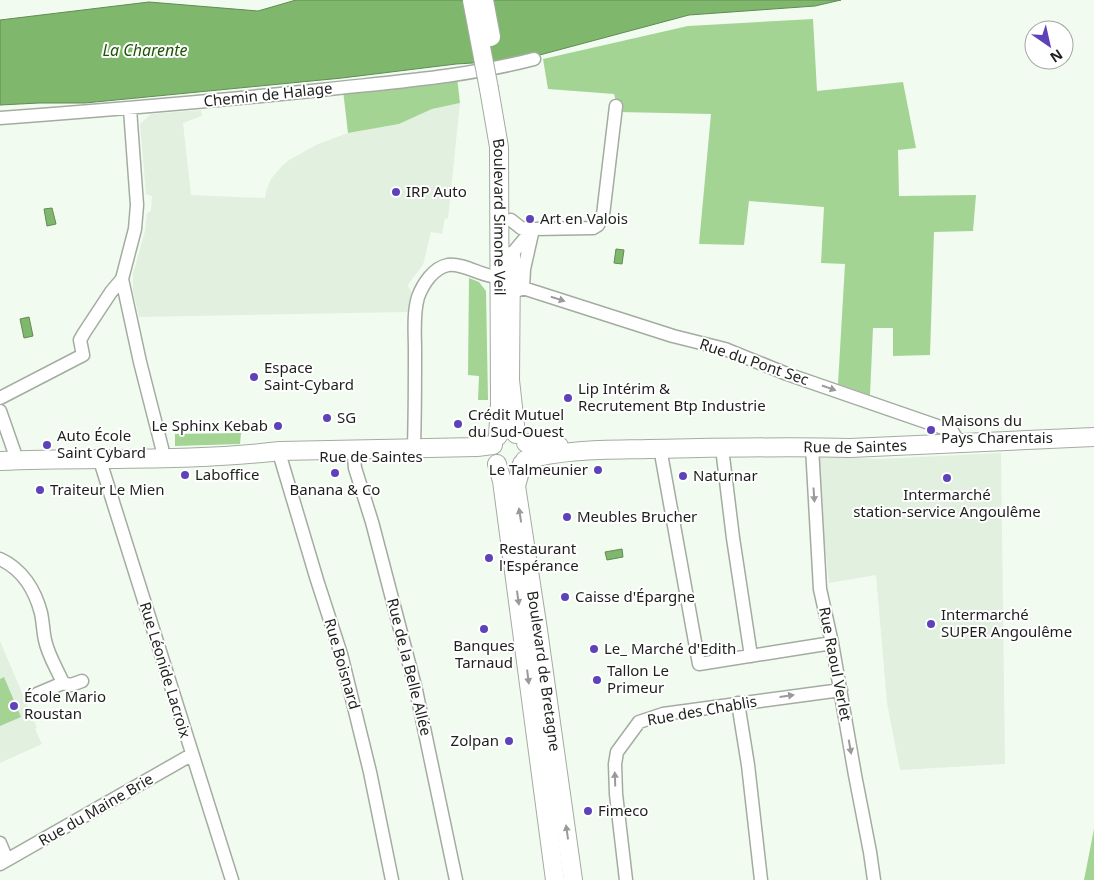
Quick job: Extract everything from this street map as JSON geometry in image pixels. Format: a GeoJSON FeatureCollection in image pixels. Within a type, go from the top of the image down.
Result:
{"type":"FeatureCollection","features":[{"type":"Feature","properties":{"kind":"main road","name":"Boulevard Simone Veil"},"geometry":{"type":"LineString","coordinates":[[472,0],[508,137],[511,256],[518,291],[510,380],[522,450]]}},
{"type":"Feature","properties":{"kind":"main road","name":"Boulevard Simone Veil"},"geometry":{"type":"LineString","coordinates":[[484,0],[494,88],[498,147],[500,426],[495,451]]}},
{"type":"Feature","properties":{"kind":"main road"},"geometry":{"type":"LineString","coordinates":[[507,433],[522,450],[517,467],[507,468],[495,451],[507,433]]}},
{"type":"Feature","properties":{"kind":"main road","name":"Rue de Saintes"},"geometry":{"type":"LineString","coordinates":[[522,450],[548,455],[662,448],[850,448],[1094,437]]}},
{"type":"Feature","properties":{"kind":"main road","name":"Boulevard de Bretagne"},"geometry":{"type":"LineString","coordinates":[[522,450],[516,486],[574,880]]}},
{"type":"Feature","properties":{"kind":"main road","name":"Rue de Saintes"},"geometry":{"type":"LineString","coordinates":[[8,460],[409,452],[448,458],[477,456],[495,451]]}},
{"type":"Feature","properties":{"kind":"main road","name":"Boulevard de Bretagne"},"geometry":{"type":"LineString","coordinates":[[495,451],[502,481],[555,880]]}},
{"type":"Feature","properties":{"kind":"main road","name":"Rue de Saintes"},"geometry":{"type":"LineString","coordinates":[[280,454],[354,457],[409,452]]}},
{"type":"Feature","properties":{"kind":"street","name":"Chemin de Halage"},"geometry":{"type":"LineString","coordinates":[[0,118],[130,109],[473,72],[534,59]]}},
{"type":"Feature","properties":{"kind":"street"},"geometry":{"type":"LineString","coordinates":[[510,220],[521,228],[533,229],[594,228],[598,225],[603,215],[616,106]]}},
{"type":"Feature","properties":{"kind":"street"},"geometry":{"type":"LineString","coordinates":[[130,109],[137,205],[135,229],[122,280],[162,448],[162,458]]}},
{"type":"Feature","properties":{"kind":"street"},"geometry":{"type":"LineString","coordinates":[[511,256],[533,229]]}},
{"type":"Feature","properties":{"kind":"street"},"geometry":{"type":"LineString","coordinates":[[518,291],[533,229]]}},
{"type":"Feature","properties":{"kind":"street"},"geometry":{"type":"LineString","coordinates":[[409,452],[415,319],[418,298],[423,286],[432,273],[448,265],[499,277]]}},
{"type":"Feature","properties":{"kind":"street"},"geometry":{"type":"LineString","coordinates":[[0,398],[83,356],[80,340],[111,292],[122,280]]}},
{"type":"Feature","properties":{"kind":"street","name":"Rue du Pont Sec"},"geometry":{"type":"LineString","coordinates":[[518,291],[673,336],[725,349],[787,374],[952,431],[958,443]]}},
{"type":"Feature","properties":{"kind":"street"},"geometry":{"type":"LineString","coordinates":[[0,411],[15,454],[8,460]]}},
{"type":"Feature","properties":{"kind":"street","name":"Rue Raoul Verlet"},"geometry":{"type":"LineString","coordinates":[[812,447],[820,589],[832,643],[874,880]]}},
{"type":"Feature","properties":{"kind":"street"},"geometry":{"type":"LineString","coordinates":[[662,448],[662,459],[699,664],[832,643]]}},
{"type":"Feature","properties":{"kind":"street"},"geometry":{"type":"LineString","coordinates":[[722,448],[733,538],[751,656]]}},
{"type":"Feature","properties":{"kind":"street","name":"Rue Boisnard"},"geometry":{"type":"LineString","coordinates":[[280,454],[317,580],[342,654],[370,772],[392,880]]}},
{"type":"Feature","properties":{"kind":"street","name":"Rue de la Belle Allée"},"geometry":{"type":"LineString","coordinates":[[354,457],[355,468],[372,522],[416,690],[456,880]]}},
{"type":"Feature","properties":{"kind":"street","name":"Rue Léonide Lacroix"},"geometry":{"type":"LineString","coordinates":[[102,458],[102,467],[191,755],[232,880]]}},
{"type":"Feature","properties":{"kind":"street"},"geometry":{"type":"LineString","coordinates":[[0,559],[10,564],[20,573],[32,590],[41,613],[45,642],[62,683]]}},
{"type":"Feature","properties":{"kind":"street"},"geometry":{"type":"LineString","coordinates":[[37,694],[62,683],[71,685],[82,681]]}},
{"type":"Feature","properties":{"kind":"street","name":"Rue des Chablis"},"geometry":{"type":"LineString","coordinates":[[626,880],[614,764],[617,752],[639,722],[663,714],[840,690]]}},
{"type":"Feature","properties":{"kind":"street"},"geometry":{"type":"LineString","coordinates":[[738,704],[748,765],[761,880]]}},
{"type":"Feature","properties":{"kind":"street","name":"Rue du Maine Brie"},"geometry":{"type":"LineString","coordinates":[[3,862],[105,806],[191,755]]}},
{"type":"Feature","properties":{"kind":"street"},"geometry":{"type":"LineString","coordinates":[[0,843],[3,862]]}},
{"type":"Feature","properties":{"kind":"shaded area"},"geometry":{"type":"Polygon","coordinates":[[[813,19],[817,91],[903,82],[916,148],[898,150],[899,196],[976,195],[973,231],[934,232],[930,355],[893,356],[893,328],[873,328],[870,395],[838,384],[845,264],[821,263],[824,207],[749,201],[744,245],[699,244],[711,114],[619,112],[614,94],[548,89],[543,59],[688,26],[813,19]]]}},
{"type":"Feature","properties":{"kind":"shaded area"},"geometry":{"type":"Polygon","coordinates":[[[457,77],[460,103],[432,109],[399,124],[348,133],[343,90],[457,77]]]}},
{"type":"Feature","properties":{"kind":"shaded area"},"geometry":{"type":"Polygon","coordinates":[[[460,103],[448,219],[445,218],[442,234],[431,232],[423,265],[409,283],[408,287],[411,290],[408,312],[139,317],[133,291],[133,274],[145,231],[147,213],[151,211],[152,196],[146,194],[140,124],[151,114],[201,110],[202,116],[183,123],[191,195],[265,198],[271,179],[280,168],[289,160],[318,144],[348,133],[399,124],[432,109],[460,103]]]}},
{"type":"Feature","properties":{"kind":"shaded area"},"geometry":{"type":"Polygon","coordinates":[[[469,278],[479,282],[486,291],[488,400],[478,400],[479,376],[468,375],[469,278]]]}},
{"type":"Feature","properties":{"kind":"shaded area"},"geometry":{"type":"Polygon","coordinates":[[[241,433],[240,444],[175,446],[175,434],[241,433]]]}},
{"type":"Feature","properties":{"kind":"shaded area"},"geometry":{"type":"Polygon","coordinates":[[[1001,453],[1005,764],[900,770],[887,703],[876,575],[829,583],[817,456],[880,459],[1001,453]]]}},
{"type":"Feature","properties":{"kind":"shaded area","name":"École Mario Roustan"},"geometry":{"type":"Polygon","coordinates":[[[0,641],[42,744],[0,763],[0,641]]]}},
{"type":"Feature","properties":{"kind":"shaded area"},"geometry":{"type":"Polygon","coordinates":[[[4,677],[21,717],[0,726],[0,679],[4,677]]]}},
{"type":"Feature","properties":{"kind":"shaded area"},"geometry":{"type":"Polygon","coordinates":[[[1094,829],[1094,880],[1084,880],[1094,829]]]}},
{"type":"Feature","properties":{"kind":"water","name":"La Charente"},"geometry":{"type":"Polygon","coordinates":[[[296,0],[841,0],[815,6],[689,15],[521,60],[456,64],[342,78],[85,103],[0,105],[0,20],[149,2],[258,11],[296,0]]]}},
{"type":"Feature","properties":{"kind":"water"},"geometry":{"type":"Polygon","coordinates":[[[52,208],[56,224],[47,226],[44,209],[52,208]]]}},
{"type":"Feature","properties":{"kind":"water"},"geometry":{"type":"Polygon","coordinates":[[[616,249],[624,250],[622,264],[614,263],[616,249]]]}},
{"type":"Feature","properties":{"kind":"water"},"geometry":{"type":"Polygon","coordinates":[[[29,317],[33,336],[24,338],[20,319],[29,317]]]}},
{"type":"Feature","properties":{"kind":"water"},"geometry":{"type":"Polygon","coordinates":[[[622,549],[623,557],[607,560],[605,552],[622,549]]]}},
{"type":"Feature","properties":{"kind":"place","name":"IRP Auto"},"geometry":{"type":"Point","coordinates":[396,192]}},
{"type":"Feature","properties":{"kind":"place","name":"Art en Valois"},"geometry":{"type":"Point","coordinates":[530,219]}},
{"type":"Feature","properties":{"kind":"place","name":"Espace Saint-Cybard"},"geometry":{"type":"Point","coordinates":[254,377]}},
{"type":"Feature","properties":{"kind":"place","name":"Lip Intérim & Recrutement Btp Industrie"},"geometry":{"type":"Point","coordinates":[568,398]}},
{"type":"Feature","properties":{"kind":"place","name":"SG"},"geometry":{"type":"Point","coordinates":[327,418]}},
{"type":"Feature","properties":{"kind":"place","name":"Crédit Mutuel du Sud-Ouest"},"geometry":{"type":"Point","coordinates":[458,424]}},
{"type":"Feature","properties":{"kind":"place","name":"Le Sphinx Kebab"},"geometry":{"type":"Point","coordinates":[278,426]}},
{"type":"Feature","properties":{"kind":"place","name":"Maisons du Pays Charentais"},"geometry":{"type":"Point","coordinates":[931,430]}},
{"type":"Feature","properties":{"kind":"place","name":"Auto École Saint Cybard"},"geometry":{"type":"Point","coordinates":[47,445]}},
{"type":"Feature","properties":{"kind":"place","name":"Le Talmeunier"},"geometry":{"type":"Point","coordinates":[598,470]}},
{"type":"Feature","properties":{"kind":"place","name":"Banana & Co"},"geometry":{"type":"Point","coordinates":[335,473]}},
{"type":"Feature","properties":{"kind":"place","name":"Laboffice"},"geometry":{"type":"Point","coordinates":[185,475]}},
{"type":"Feature","properties":{"kind":"place","name":"Naturnar"},"geometry":{"type":"Point","coordinates":[683,476]}},
{"type":"Feature","properties":{"kind":"place","name":"Intermarché station-service Angoulême"},"geometry":{"type":"Point","coordinates":[947,478]}},
{"type":"Feature","properties":{"kind":"place","name":"Traiteur Le Mien"},"geometry":{"type":"Point","coordinates":[40,490]}},
{"type":"Feature","properties":{"kind":"place","name":"Meubles Brucher"},"geometry":{"type":"Point","coordinates":[567,517]}},
{"type":"Feature","properties":{"kind":"place","name":"Restaurant l'Espérance"},"geometry":{"type":"Point","coordinates":[489,558]}},
{"type":"Feature","properties":{"kind":"place","name":"Caisse d'Épargne"},"geometry":{"type":"Point","coordinates":[565,597]}},
{"type":"Feature","properties":{"kind":"place","name":"Intermarché SUPER Angoulême"},"geometry":{"type":"Point","coordinates":[931,624]}},
{"type":"Feature","properties":{"kind":"place","name":"Banques Tarnaud"},"geometry":{"type":"Point","coordinates":[484,629]}},
{"type":"Feature","properties":{"kind":"place","name":"Le_ Marché d'Edith"},"geometry":{"type":"Point","coordinates":[594,649]}},
{"type":"Feature","properties":{"kind":"place","name":"Tallon Le Primeur"},"geometry":{"type":"Point","coordinates":[597,680]}},
{"type":"Feature","properties":{"kind":"place","name":"École Mario Roustan"},"geometry":{"type":"Point","coordinates":[14,706]}},
{"type":"Feature","properties":{"kind":"place","name":"Zolpan"},"geometry":{"type":"Point","coordinates":[509,741]}},
{"type":"Feature","properties":{"kind":"place","name":"Fimeco"},"geometry":{"type":"Point","coordinates":[588,811]}}]}
